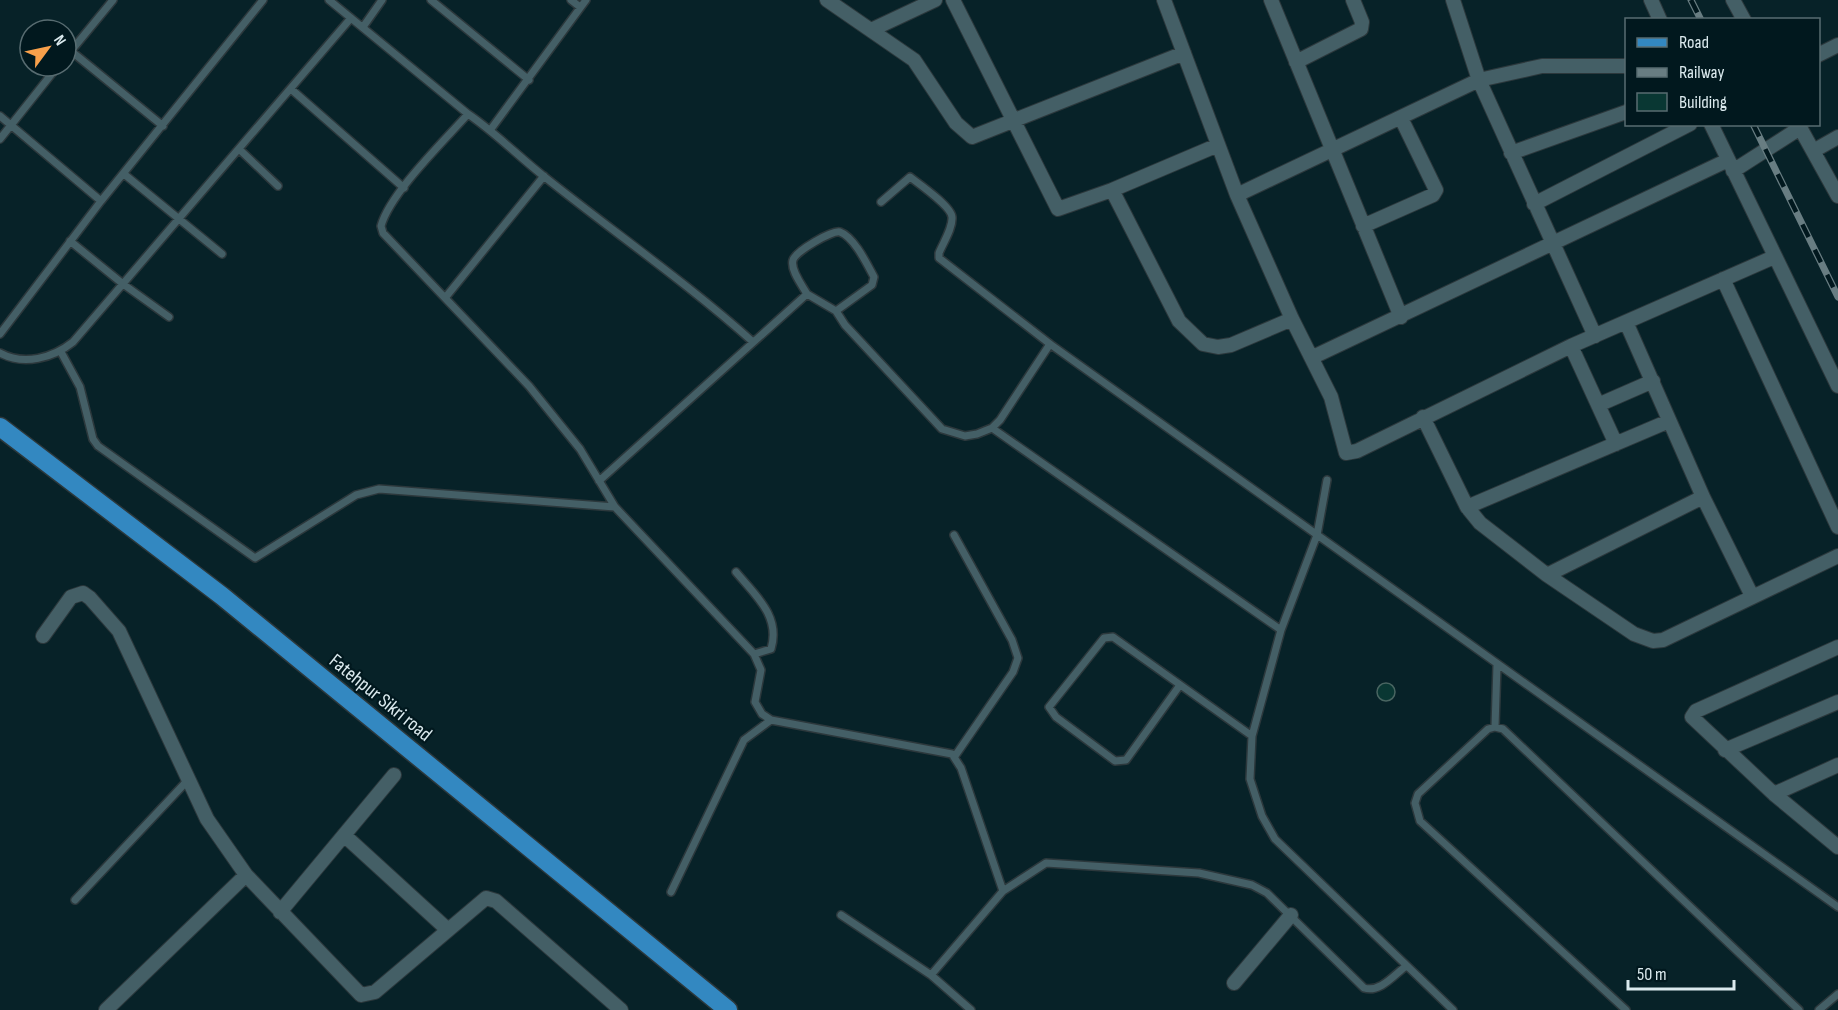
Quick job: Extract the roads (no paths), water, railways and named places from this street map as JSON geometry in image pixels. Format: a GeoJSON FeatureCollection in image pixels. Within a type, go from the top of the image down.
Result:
{"type":"FeatureCollection","features":[{"type":"Feature","properties":{"kind":"main road","name":"Fatehpur Sikri road"},"geometry":{"type":"LineString","coordinates":[[0,427],[222,596],[728,1010]]}},
{"type":"Feature","properties":{"kind":"street"},"geometry":{"type":"LineString","coordinates":[[827,0],[920,66],[956,123],[972,137],[1013,123],[1184,53]]}},
{"type":"Feature","properties":{"kind":"street"},"geometry":{"type":"LineString","coordinates":[[871,30],[935,0]]}},
{"type":"Feature","properties":{"kind":"street"},"geometry":{"type":"LineString","coordinates":[[953,0],[1058,209],[1112,190],[1218,145]]}},
{"type":"Feature","properties":{"kind":"street"},"geometry":{"type":"LineString","coordinates":[[1164,0],[1237,195],[1292,319],[1331,397],[1346,453],[1357,451],[1571,346],[1773,257]]}},
{"type":"Feature","properties":{"kind":"street"},"geometry":{"type":"LineString","coordinates":[[1270,0],[1401,317]]}},
{"type":"Feature","properties":{"kind":"street"},"geometry":{"type":"LineString","coordinates":[[1296,62],[1361,29],[1362,22],[1353,0]]}},
{"type":"Feature","properties":{"kind":"street"},"geometry":{"type":"LineString","coordinates":[[1453,0],[1479,80],[1595,336]]}},
{"type":"Feature","properties":{"kind":"street"},"geometry":{"type":"LineString","coordinates":[[1651,0],[1659,18]]}},
{"type":"Feature","properties":{"kind":"street"},"geometry":{"type":"LineString","coordinates":[[1737,1],[1742,18]]}},
{"type":"Feature","properties":{"kind":"street"},"geometry":{"type":"LineString","coordinates":[[1820,54],[1838,45]]}},
{"type":"Feature","properties":{"kind":"street"},"geometry":{"type":"LineString","coordinates":[[1237,195],[1479,80],[1542,66],[1625,66]]}},
{"type":"Feature","properties":{"kind":"street"},"geometry":{"type":"LineString","coordinates":[[1511,153],[1625,112]]}},
{"type":"Feature","properties":{"kind":"street"},"geometry":{"type":"LineString","coordinates":[[1363,226],[1433,195],[1436,190],[1401,118]]}},
{"type":"Feature","properties":{"kind":"street"},"geometry":{"type":"LineString","coordinates":[[1534,204],[1686,126]]}},
{"type":"Feature","properties":{"kind":"street"},"geometry":{"type":"LineString","coordinates":[[1712,126],[1773,257],[1838,386]]}},
{"type":"Feature","properties":{"kind":"street"},"geometry":{"type":"LineString","coordinates":[[1313,357],[1401,317],[1551,243],[1730,166],[1799,126],[1815,150],[1838,196]]}},
{"type":"Feature","properties":{"kind":"street"},"geometry":{"type":"LineString","coordinates":[[1815,150],[1838,137]]}},
{"type":"Feature","properties":{"kind":"street"},"geometry":{"type":"LineString","coordinates":[[1112,190],[1179,321],[1203,344],[1218,347],[1230,345],[1292,319]]}},
{"type":"Feature","properties":{"kind":"street"},"geometry":{"type":"LineString","coordinates":[[1723,279],[1838,527]]}},
{"type":"Feature","properties":{"kind":"street"},"geometry":{"type":"LineString","coordinates":[[1626,322],[1702,496],[1752,596]]}},
{"type":"Feature","properties":{"kind":"street"},"geometry":{"type":"LineString","coordinates":[[1571,346],[1616,444]]}},
{"type":"Feature","properties":{"kind":"street"},"geometry":{"type":"LineString","coordinates":[[1598,405],[1653,381]]}},
{"type":"Feature","properties":{"kind":"street"},"geometry":{"type":"LineString","coordinates":[[1423,417],[1467,507],[1480,524],[1547,575],[1634,634],[1653,641],[1663,640],[1838,556]]}},
{"type":"Feature","properties":{"kind":"street"},"geometry":{"type":"LineString","coordinates":[[1467,507],[1669,421]]}},
{"type":"Feature","properties":{"kind":"street"},"geometry":{"type":"LineString","coordinates":[[1547,575],[1702,496]]}},
{"type":"Feature","properties":{"kind":"street"},"geometry":{"type":"LineString","coordinates":[[44,636],[71,597],[83,593],[90,598],[119,631],[207,819],[246,875],[361,995],[375,992],[481,901],[491,898],[621,1010]]}},
{"type":"Feature","properties":{"kind":"street"},"geometry":{"type":"LineString","coordinates":[[1834,840],[1774,794],[1725,750],[1696,723],[1693,713],[1838,647]]}},
{"type":"Feature","properties":{"kind":"street"},"geometry":{"type":"LineString","coordinates":[[1725,750],[1838,702]]}},
{"type":"Feature","properties":{"kind":"street"},"geometry":{"type":"LineString","coordinates":[[1774,794],[1838,765]]}},
{"type":"Feature","properties":{"kind":"street"},"geometry":{"type":"LineString","coordinates":[[280,912],[393,775]]}},
{"type":"Feature","properties":{"kind":"street"},"geometry":{"type":"LineString","coordinates":[[344,835],[448,930]]}},
{"type":"Feature","properties":{"kind":"street"},"geometry":{"type":"LineString","coordinates":[[106,1010],[246,875]]}},
{"type":"Feature","properties":{"kind":"street"},"geometry":{"type":"LineString","coordinates":[[1234,983],[1291,915]]}},
{"type":"Feature","properties":{"kind":"lane"},"geometry":{"type":"LineString","coordinates":[[78,42],[113,0]]}},
{"type":"Feature","properties":{"kind":"lane"},"geometry":{"type":"LineString","coordinates":[[0,334],[100,201],[263,0]]}},
{"type":"Feature","properties":{"kind":"lane"},"geometry":{"type":"LineString","coordinates":[[328,0],[468,114],[491,129],[544,176],[701,295],[753,342]]}},
{"type":"Feature","properties":{"kind":"lane"},"geometry":{"type":"LineString","coordinates":[[363,27],[382,0]]}},
{"type":"Feature","properties":{"kind":"lane"},"geometry":{"type":"LineString","coordinates":[[431,0],[529,80]]}},
{"type":"Feature","properties":{"kind":"lane"},"geometry":{"type":"LineString","coordinates":[[571,0],[580,7]]}},
{"type":"Feature","properties":{"kind":"lane"},"geometry":{"type":"LineString","coordinates":[[491,129],[529,80],[585,0]]}},
{"type":"Feature","properties":{"kind":"lane"},"geometry":{"type":"LineString","coordinates":[[0,353],[9,358],[24,360],[61,352],[123,284],[351,18]]}},
{"type":"Feature","properties":{"kind":"lane"},"geometry":{"type":"LineString","coordinates":[[78,62],[162,126]]}},
{"type":"Feature","properties":{"kind":"lane"},"geometry":{"type":"LineString","coordinates":[[0,139],[48,78]]}},
{"type":"Feature","properties":{"kind":"lane"},"geometry":{"type":"LineString","coordinates":[[291,89],[404,188]]}},
{"type":"Feature","properties":{"kind":"lane"},"geometry":{"type":"LineString","coordinates":[[468,114],[404,188],[381,226],[383,233],[529,386],[580,449],[615,507],[754,654],[761,670],[755,702],[762,714],[771,720],[947,752],[955,756],[1003,891]]}},
{"type":"Feature","properties":{"kind":"lane"},"geometry":{"type":"LineString","coordinates":[[0,116],[100,201]]}},
{"type":"Feature","properties":{"kind":"lane"},"geometry":{"type":"LineString","coordinates":[[239,149],[278,186]]}},
{"type":"Feature","properties":{"kind":"lane"},"geometry":{"type":"LineString","coordinates":[[124,174],[222,254]]}},
{"type":"Feature","properties":{"kind":"lane"},"geometry":{"type":"LineString","coordinates":[[445,297],[544,176]]}},
{"type":"Feature","properties":{"kind":"lane"},"geometry":{"type":"LineString","coordinates":[[881,202],[910,177],[946,206],[952,215],[939,258],[1050,344],[1838,907]]}},
{"type":"Feature","properties":{"kind":"lane"},"geometry":{"type":"LineString","coordinates":[[836,311],[872,285],[874,277],[850,239],[841,232],[832,232],[793,259],[793,268],[807,294],[817,302],[836,311],[845,325],[942,429],[965,436],[992,428],[1050,344]]}},
{"type":"Feature","properties":{"kind":"lane"},"geometry":{"type":"LineString","coordinates":[[70,241],[123,284],[169,317]]}},
{"type":"Feature","properties":{"kind":"lane"},"geometry":{"type":"LineString","coordinates":[[599,481],[807,294]]}},
{"type":"Feature","properties":{"kind":"lane"},"geometry":{"type":"LineString","coordinates":[[61,352],[80,387],[93,439],[98,446],[255,558],[356,495],[380,489],[615,507]]}},
{"type":"Feature","properties":{"kind":"lane"},"geometry":{"type":"LineString","coordinates":[[992,428],[1281,630]]}},
{"type":"Feature","properties":{"kind":"lane"},"geometry":{"type":"LineString","coordinates":[[1327,480],[1317,535],[1281,630],[1252,736],[1250,779],[1268,828],[1453,1010]]}},
{"type":"Feature","properties":{"kind":"lane"},"geometry":{"type":"LineString","coordinates":[[954,535],[1012,640],[1018,658],[1013,672],[955,756]]}},
{"type":"Feature","properties":{"kind":"lane"},"geometry":{"type":"LineString","coordinates":[[736,572],[771,615],[774,626],[771,649],[754,654]]}},
{"type":"Feature","properties":{"kind":"lane"},"geometry":{"type":"LineString","coordinates":[[1180,685],[1160,716],[1126,760],[1121,763],[1115,761],[1056,717],[1049,707],[1104,638],[1110,636],[1180,685],[1252,736]]}},
{"type":"Feature","properties":{"kind":"lane"},"geometry":{"type":"LineString","coordinates":[[1495,727],[1497,665]]}},
{"type":"Feature","properties":{"kind":"lane"},"geometry":{"type":"LineString","coordinates":[[671,892],[744,740],[771,720]]}},
{"type":"Feature","properties":{"kind":"lane"},"geometry":{"type":"LineString","coordinates":[[1626,1010],[1420,821],[1415,803],[1418,794],[1488,729],[1495,727],[1503,729],[1799,1010]]}},
{"type":"Feature","properties":{"kind":"lane"},"geometry":{"type":"LineString","coordinates":[[75,900],[188,780]]}},
{"type":"Feature","properties":{"kind":"lane"},"geometry":{"type":"LineString","coordinates":[[931,975],[1003,891],[1046,863],[1199,873],[1252,885],[1267,893],[1291,915],[1364,988],[1371,990],[1379,987],[1406,966]]}},
{"type":"Feature","properties":{"kind":"lane"},"geometry":{"type":"LineString","coordinates":[[841,915],[931,975],[971,1010]]}},
{"type":"Feature","properties":{"kind":"lane"},"geometry":{"type":"LineString","coordinates":[[1819,1010],[1838,993]]}},
{"type":"Feature","properties":{"kind":"railway"},"geometry":{"type":"LineString","coordinates":[[1691,0],[1700,18]]}},
{"type":"Feature","properties":{"kind":"railway"},"geometry":{"type":"LineString","coordinates":[[1754,126],[1838,297]]}}]}
